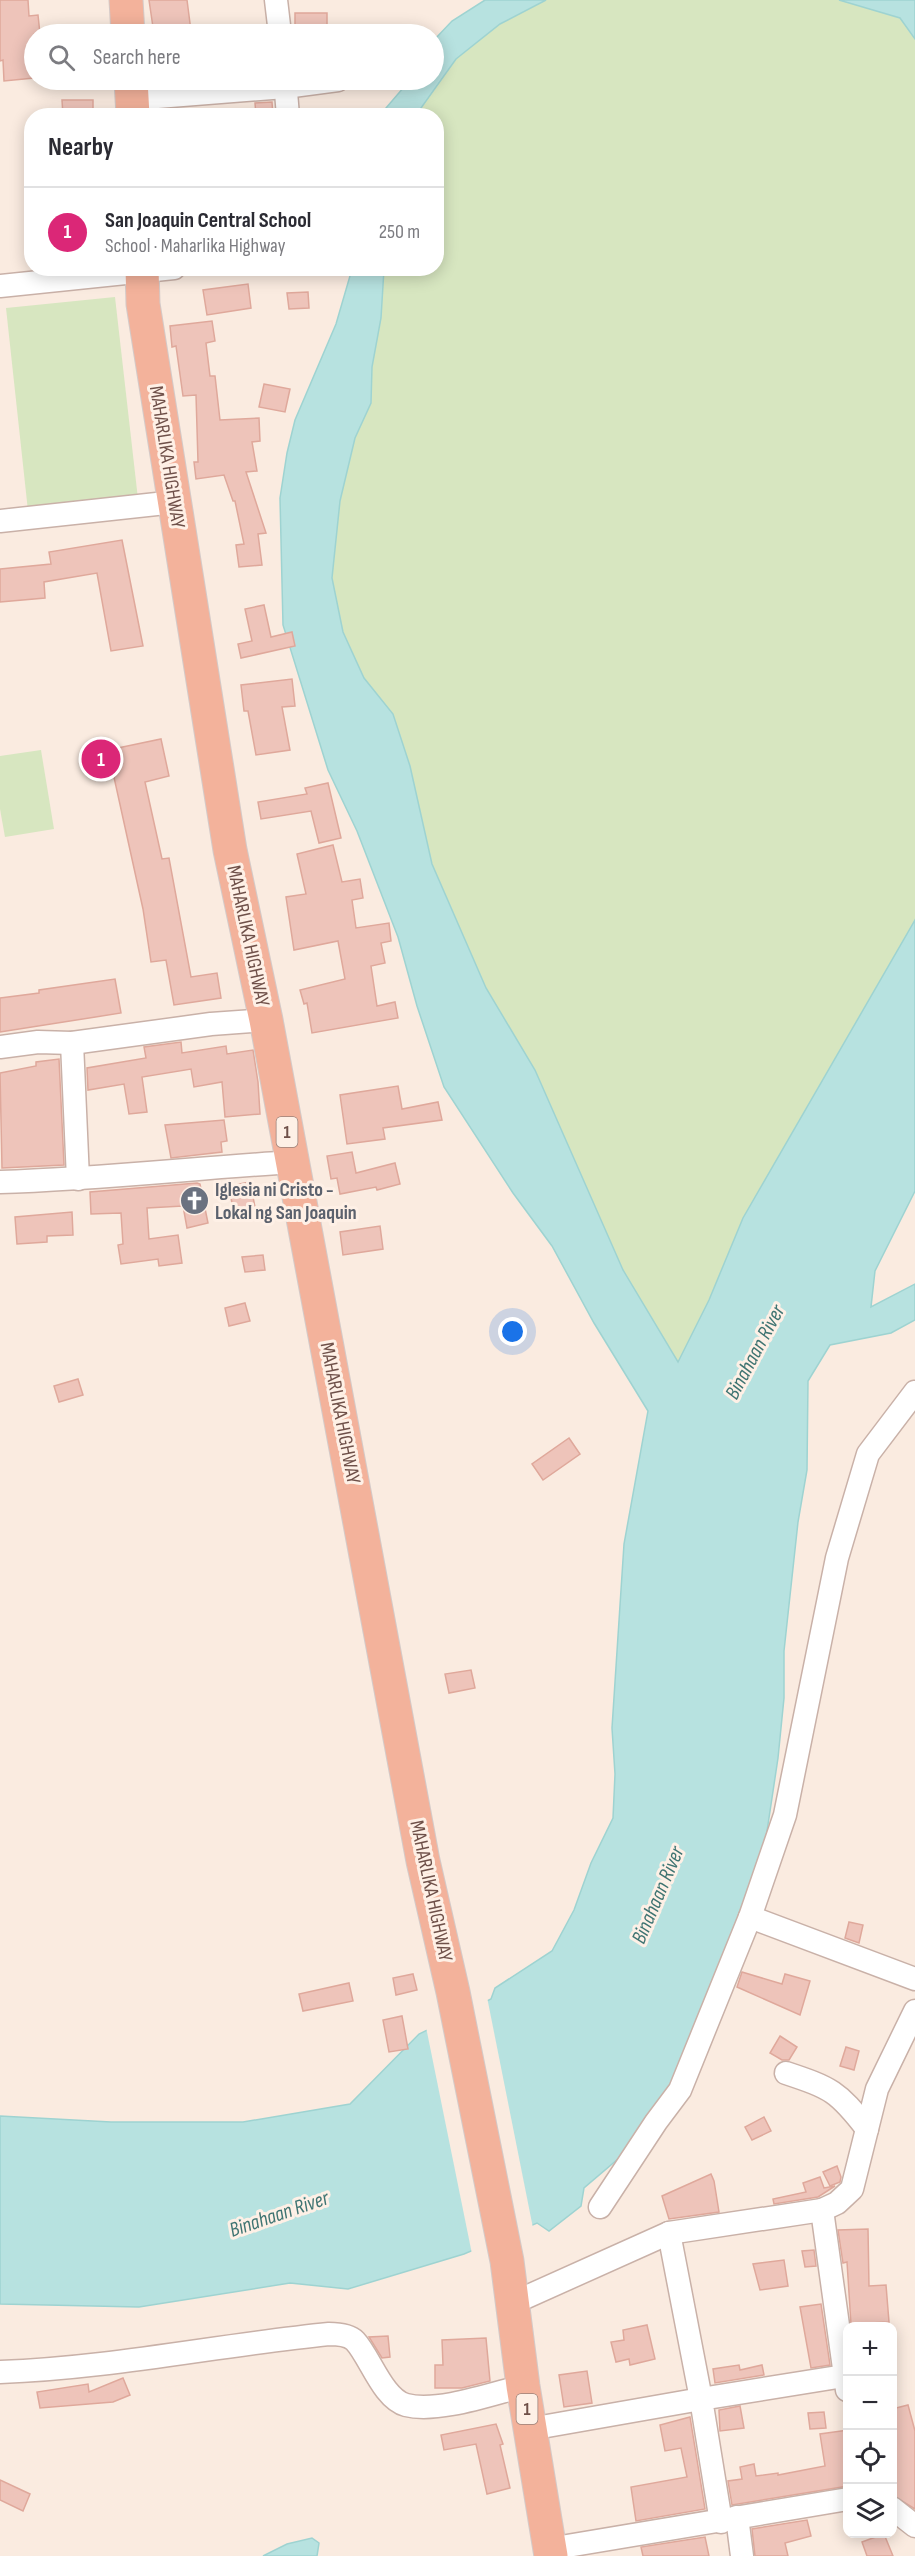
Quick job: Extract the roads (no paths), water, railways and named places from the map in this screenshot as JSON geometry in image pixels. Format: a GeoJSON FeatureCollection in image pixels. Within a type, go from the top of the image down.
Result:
{"type":"FeatureCollection","features":[{"type":"Feature","properties":{"kind":"highway"},"geometry":{"type":"LineString","coordinates":[[126,0],[127,24]]}},
{"type":"Feature","properties":{"kind":"highway","name":"MAHARLIKA HIGHWAY"},"geometry":{"type":"LineString","coordinates":[[150,276],[143,304],[230,850],[266,1020],[423,1861],[453,1992],[507,2261],[523,2386],[550,2553]]}},
{"type":"Feature","properties":{"kind":"street"},"geometry":{"type":"LineString","coordinates":[[276,0],[279,24]]}},
{"type":"Feature","properties":{"kind":"street"},"geometry":{"type":"LineString","coordinates":[[132,98],[214,90]]}},
{"type":"Feature","properties":{"kind":"street"},"geometry":{"type":"LineString","coordinates":[[286,90],[287,108]]}},
{"type":"Feature","properties":{"kind":"street"},"geometry":{"type":"LineString","coordinates":[[0,286],[95,276]]}},
{"type":"Feature","properties":{"kind":"street"},"geometry":{"type":"LineString","coordinates":[[0,520],[175,502]]}},
{"type":"Feature","properties":{"kind":"street"},"geometry":{"type":"LineString","coordinates":[[0,1047],[38,1042],[72,1043],[211,1024],[266,1020]]}},
{"type":"Feature","properties":{"kind":"street"},"geometry":{"type":"LineString","coordinates":[[72,1043],[78,1179]]}},
{"type":"Feature","properties":{"kind":"street"},"geometry":{"type":"LineString","coordinates":[[0,1182],[78,1179],[110,1174],[293,1162]]}},
{"type":"Feature","properties":{"kind":"street"},"geometry":{"type":"LineString","coordinates":[[600,2206],[680,2090],[750,1917],[784,1815],[837,1558],[868,1454],[915,1392]]}},
{"type":"Feature","properties":{"kind":"street"},"geometry":{"type":"LineString","coordinates":[[750,1917],[915,1979]]}},
{"type":"Feature","properties":{"kind":"street"},"geometry":{"type":"LineString","coordinates":[[513,2303],[669,2233],[822,2210],[837,2203],[852,2189],[878,2089],[913,2020]]}},
{"type":"Feature","properties":{"kind":"street"},"geometry":{"type":"LineString","coordinates":[[786,2073],[821,2084],[844,2099],[867,2129]]}},
{"type":"Feature","properties":{"kind":"street"},"geometry":{"type":"LineString","coordinates":[[822,2210],[845,2376]]}},
{"type":"Feature","properties":{"kind":"street"},"geometry":{"type":"LineString","coordinates":[[669,2233],[701,2399],[729,2519],[742,2556]]}},
{"type":"Feature","properties":{"kind":"street"},"geometry":{"type":"LineString","coordinates":[[0,2372],[93,2366],[245,2343],[330,2334],[342,2335],[354,2340],[391,2394],[403,2405],[421,2408],[523,2386]]}},
{"type":"Feature","properties":{"kind":"street"},"geometry":{"type":"LineString","coordinates":[[530,2429],[701,2399],[843,2384]]}},
{"type":"Feature","properties":{"kind":"street"},"geometry":{"type":"LineString","coordinates":[[550,2553],[843,2500]]}},
{"type":"Feature","properties":{"kind":"street"},"geometry":{"type":"LineString","coordinates":[[897,2512],[915,2526]]}},
{"type":"Feature","properties":{"kind":"water"},"geometry":{"type":"Polygon","coordinates":[[[485,0],[546,0],[500,24],[456,59],[444,76],[444,29],[452,21],[485,0]]]}},
{"type":"Feature","properties":{"kind":"water"},"geometry":{"type":"Polygon","coordinates":[[[839,0],[915,0],[915,39],[900,18],[839,0]]]}},
{"type":"Feature","properties":{"kind":"water"},"geometry":{"type":"Polygon","coordinates":[[[401,90],[434,90],[421,108],[386,108],[401,90]]]}},
{"type":"Feature","properties":{"kind":"water","name":"Binahaan River"},"geometry":{"type":"Polygon","coordinates":[[[350,276],[384,276],[381,318],[372,367],[371,403],[355,438],[340,501],[332,578],[343,632],[364,678],[393,714],[410,766],[432,864],[486,988],[535,1070],[623,1270],[678,1362],[709,1300],[743,1218],[915,920],[915,1191],[875,1271],[871,1307],[915,1284],[915,1320],[891,1333],[830,1345],[808,1381],[807,1470],[798,1522],[784,1651],[784,1698],[778,1758],[764,1851],[706,2000],[682,2072],[645,2136],[584,2188],[581,2206],[549,2231],[537,2223],[464,2254],[348,2289],[290,2283],[139,2307],[0,2304],[0,2116],[111,2122],[243,2122],[350,2104],[419,2034],[491,1999],[495,1988],[552,1951],[574,1910],[591,1863],[613,1818],[615,1774],[612,1728],[624,1544],[648,1411],[594,1323],[552,1246],[513,1193],[444,1087],[417,1006],[398,937],[357,831],[328,770],[283,625],[280,498],[287,453],[295,420],[336,324],[350,276]]]}},
{"type":"Feature","properties":{"kind":"water"},"geometry":{"type":"Polygon","coordinates":[[[312,2538],[319,2543],[317,2556],[263,2556],[287,2544],[312,2538]]]}},
{"type":"Feature","properties":{"kind":"place","name":"San Joaquin Central School"},"geometry":{"type":"Point","coordinates":[101,759]}},
{"type":"Feature","properties":{"kind":"place","name":"Iglesia ni Cristo - Lokal ng San Joaquin"},"geometry":{"type":"Point","coordinates":[194,1201]}}]}
